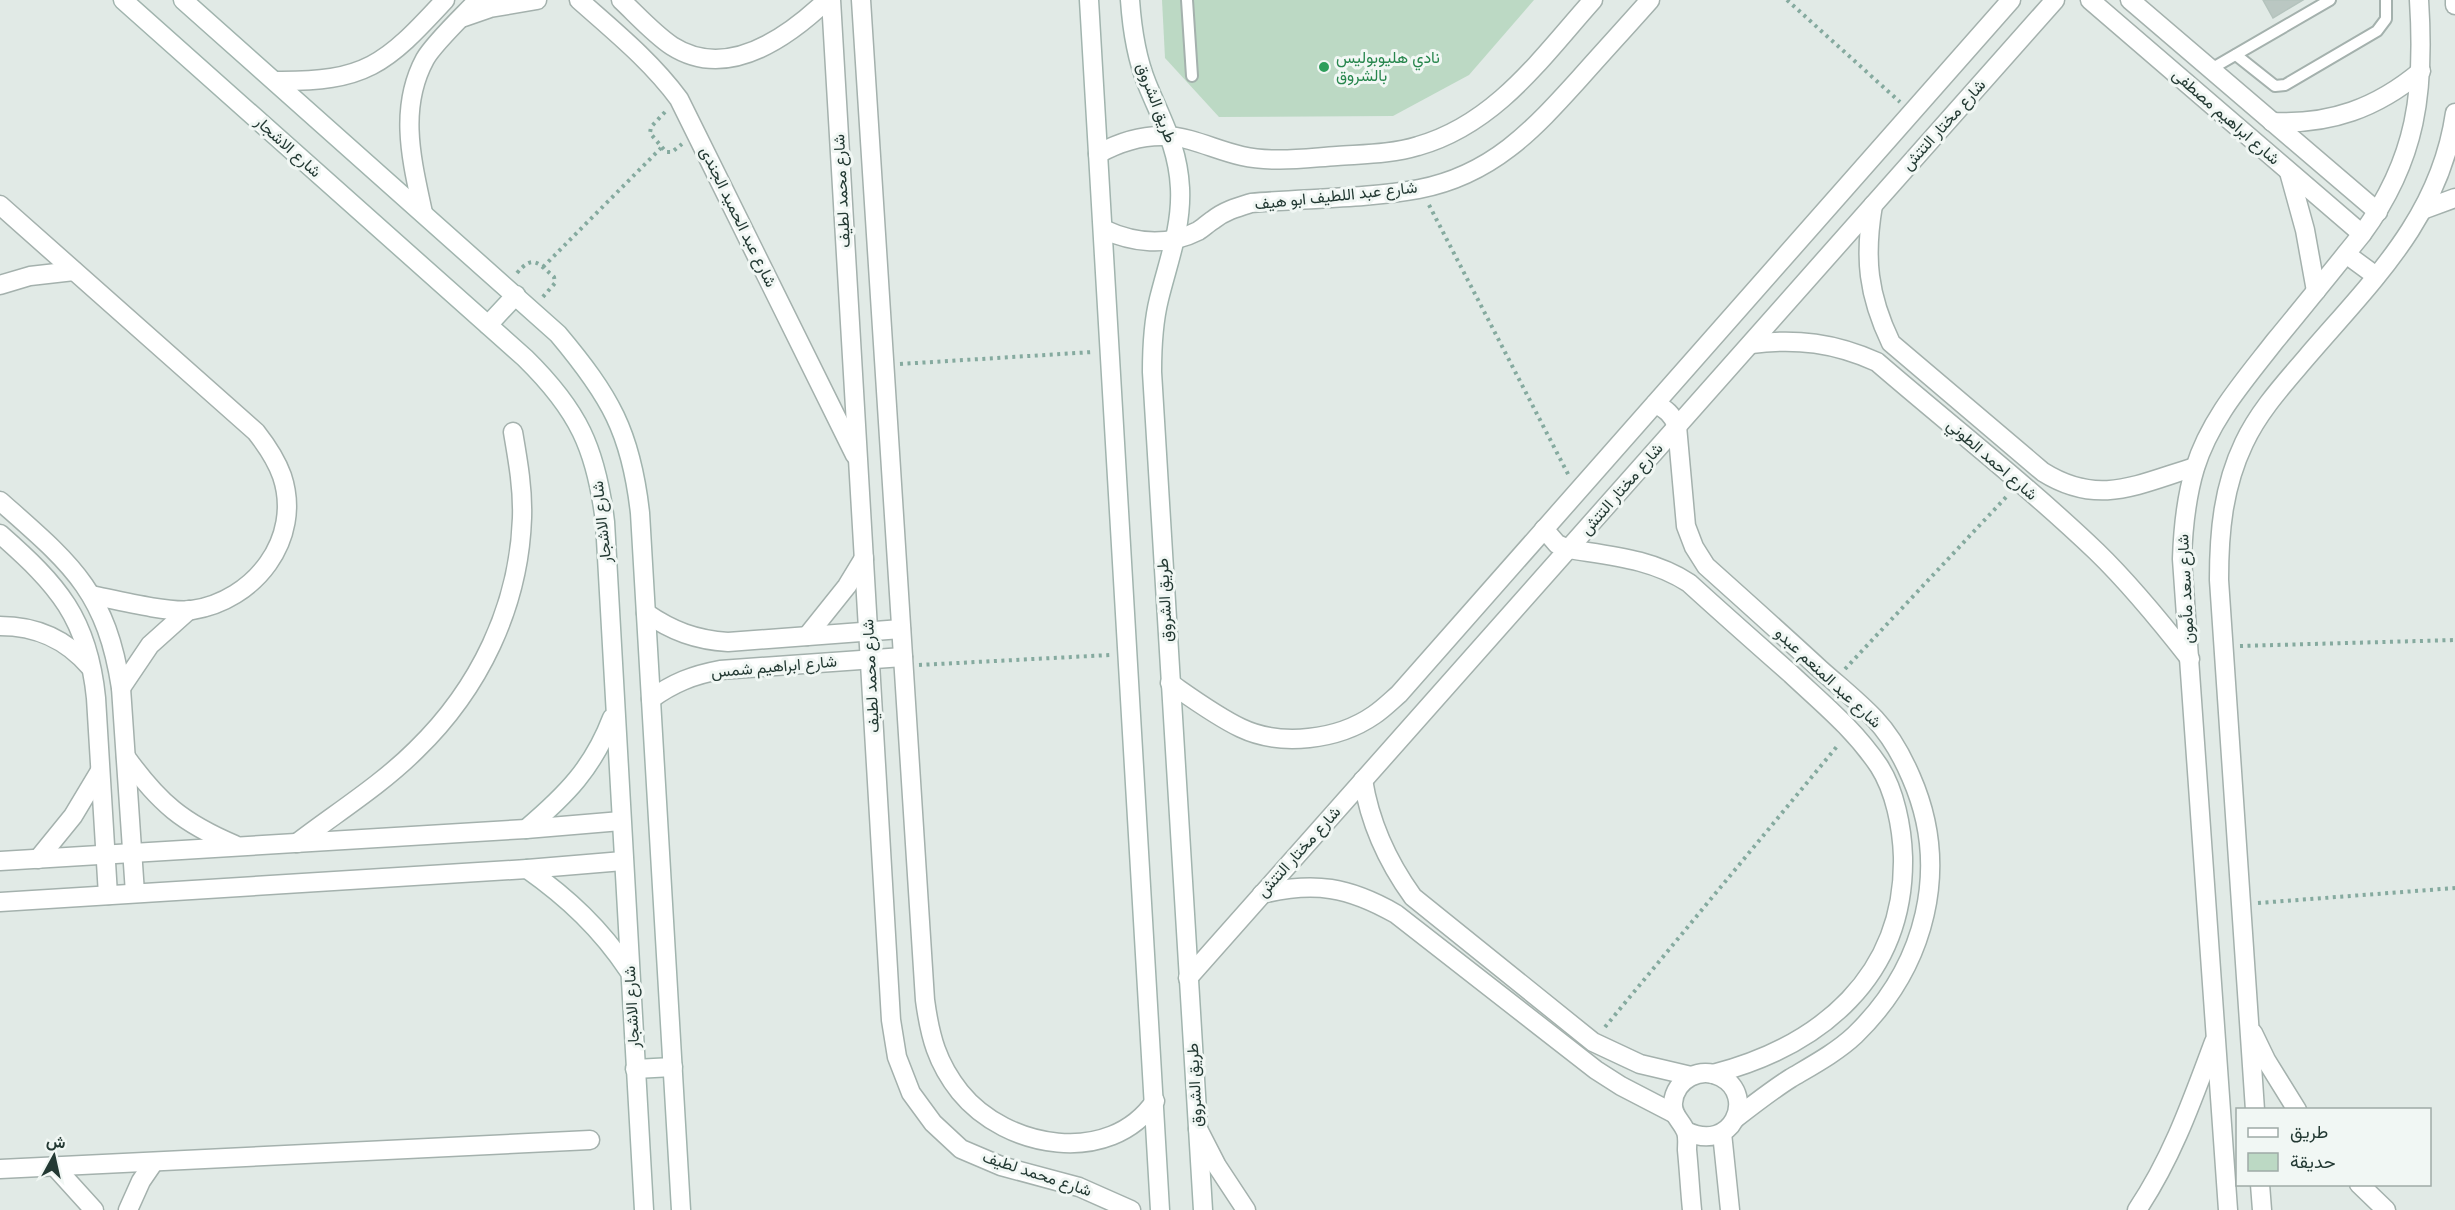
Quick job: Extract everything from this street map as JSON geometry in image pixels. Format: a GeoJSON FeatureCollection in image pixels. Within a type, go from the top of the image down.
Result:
{"type":"FeatureCollection","features":[{"type":"Feature","properties":{"kind":"street","name":"شارع الاشجار"},"geometry":{"type":"LineString","coordinates":[[123,0],[552,384],[573,415],[590,449],[601,485],[605,522],[644,1210]]}},
{"type":"Feature","properties":{"kind":"street"},"geometry":{"type":"LineString","coordinates":[[183,0],[558,334],[585,365],[608,399],[625,435],[636,473],[681,1210]]}},
{"type":"Feature","properties":{"kind":"street"},"geometry":{"type":"LineString","coordinates":[[275,81],[313,82],[339,78],[364,70],[386,58],[407,41],[445,0]]}},
{"type":"Feature","properties":{"kind":"street"},"geometry":{"type":"LineString","coordinates":[[423,213],[410,145],[409,108],[415,82],[426,57],[478,0]]}},
{"type":"Feature","properties":{"kind":"street"},"geometry":{"type":"LineString","coordinates":[[463,17],[490,8],[537,0]]}},
{"type":"Feature","properties":{"kind":"street","name":"شارع عبد الحميد الجندى"},"geometry":{"type":"LineString","coordinates":[[579,0],[655,69],[679,99],[858,462]]}},
{"type":"Feature","properties":{"kind":"street"},"geometry":{"type":"LineString","coordinates":[[621,0],[672,46],[693,56],[717,60],[741,57],[763,47],[788,33],[829,0]]}},
{"type":"Feature","properties":{"kind":"street","name":"شارع محمد لطيف"},"geometry":{"type":"LineString","coordinates":[[829,0],[891,1020],[897,1058],[911,1093],[933,1123],[961,1149],[1001,1166],[1078,1187],[1131,1210]]}},
{"type":"Feature","properties":{"kind":"street","name":"شارع محمد لطيف"},"geometry":{"type":"LineString","coordinates":[[861,0],[929,1034],[942,1066],[962,1094],[987,1117],[1018,1133],[1051,1142],[1083,1144],[1114,1136],[1138,1121],[1155,1101]]}},
{"type":"Feature","properties":{"kind":"street"},"geometry":{"type":"LineString","coordinates":[[1089,0],[1160,1210]]}},
{"type":"Feature","properties":{"kind":"street","name":"طريق الشروق"},"geometry":{"type":"LineString","coordinates":[[1130,0],[1132,30],[1138,58],[1171,137],[1180,188],[1180,213],[1176,239],[1158,302],[1152,341],[1152,362],[1203,1210]]}},
{"type":"Feature","properties":{"kind":"street"},"geometry":{"type":"LineString","coordinates":[[1098,154],[1133,139],[1156,136],[1190,140],[1245,157],[1274,160],[1389,152],[1417,147],[1443,138],[1491,110],[1512,91],[1593,0]]}},
{"type":"Feature","properties":{"kind":"street","name":"شارع عبد اللطيف ابو هيف"},"geometry":{"type":"LineString","coordinates":[[1103,229],[1131,240],[1176,239],[1198,231],[1214,218],[1232,209],[1251,203],[1420,189],[1451,180],[1481,167],[1509,150],[1534,129],[1650,0]]}},
{"type":"Feature","properties":{"kind":"street","name":"شارع مختار التتش"},"geometry":{"type":"LineString","coordinates":[[1170,683],[1214,713],[1243,729],[1276,738],[1310,738],[1343,730],[1373,716],[1399,694],[2011,0]]}},
{"type":"Feature","properties":{"kind":"street","name":"شارع مختار التتش"},"geometry":{"type":"LineString","coordinates":[[1188,978],[2055,0]]}},
{"type":"Feature","properties":{"kind":"street","name":"شارع ابراهيم مصطفى"},"geometry":{"type":"LineString","coordinates":[[2090,0],[2362,234]]}},
{"type":"Feature","properties":{"kind":"street","name":"شارع ابراهيم مصطفى"},"geometry":{"type":"LineString","coordinates":[[2130,0],[2143,7],[2211,69],[2378,212]]}},
{"type":"Feature","properties":{"kind":"street","name":"شارع سعد مأمون"},"geometry":{"type":"LineString","coordinates":[[2229,1210],[2182,559],[2187,497],[2195,467],[2211,430],[2232,395],[2362,234],[2378,212],[2396,180],[2408,146],[2417,109],[2421,71],[2419,0]]}},
{"type":"Feature","properties":{"kind":"street"},"geometry":{"type":"LineString","coordinates":[[2455,0],[2455,6]]}},
{"type":"Feature","properties":{"kind":"street"},"geometry":{"type":"LineString","coordinates":[[2272,122],[2309,122],[2346,115],[2386,98],[2421,71]]}},
{"type":"Feature","properties":{"kind":"street","name":"شارع سعد مأمون"},"geometry":{"type":"LineString","coordinates":[[2255,1108],[2219,580],[2219,533],[2227,486],[2244,442],[2268,402],[2403,244],[2425,209],[2441,171],[2455,113]]}},
{"type":"Feature","properties":{"kind":"street"},"geometry":{"type":"LineString","coordinates":[[2288,171],[2306,230],[2316,291]]}},
{"type":"Feature","properties":{"kind":"street"},"geometry":{"type":"LineString","coordinates":[[2425,209],[2455,198]]}},
{"type":"Feature","properties":{"kind":"street","name":"شارع احمد الطوني"},"geometry":{"type":"LineString","coordinates":[[1873,204],[1868,233],[1867,261],[1871,290],[1879,317],[1891,343],[2043,472],[2061,484],[2082,490],[2103,492],[2124,489],[2195,467]]}},
{"type":"Feature","properties":{"kind":"street"},"geometry":{"type":"LineString","coordinates":[[0,205],[256,432],[272,453],[283,477],[286,504],[284,530],[274,555],[259,577],[239,593],[215,605],[189,610],[91,595]]}},
{"type":"Feature","properties":{"kind":"street"},"geometry":{"type":"LineString","coordinates":[[2346,254],[2376,276]]}},
{"type":"Feature","properties":{"kind":"street"},"geometry":{"type":"LineString","coordinates":[[1780,261],[1804,281]]}},
{"type":"Feature","properties":{"kind":"street"},"geometry":{"type":"LineString","coordinates":[[0,285],[30,276],[74,271]]}},
{"type":"Feature","properties":{"kind":"street"},"geometry":{"type":"LineString","coordinates":[[488,325],[511,290]]}},
{"type":"Feature","properties":{"kind":"street","name":"شارع احمد الطوني"},"geometry":{"type":"LineString","coordinates":[[1751,344],[1802,341],[1828,344],[1853,351],[1877,362],[2098,554],[2161,622],[2190,659]]}},
{"type":"Feature","properties":{"kind":"street"},"geometry":{"type":"LineString","coordinates":[[1655,404],[1673,416],[1677,426]]}},
{"type":"Feature","properties":{"kind":"street","name":"شارع عبد المنعم عبدو"},"geometry":{"type":"LineString","coordinates":[[1677,426],[1686,526],[1694,547],[1706,566],[1876,720],[1901,756],[1919,796],[1929,839],[1930,883],[1923,926],[1907,967],[1884,1004],[1854,1036],[1762,1097],[1736,1118]]}},
{"type":"Feature","properties":{"kind":"street"},"geometry":{"type":"LineString","coordinates":[[297,843],[415,751],[445,719],[471,684],[492,646],[507,605],[519,551],[522,519],[520,475],[513,432]]}},
{"type":"Feature","properties":{"kind":"street"},"geometry":{"type":"LineString","coordinates":[[2003,470],[2020,452]]}},
{"type":"Feature","properties":{"kind":"street"},"geometry":{"type":"LineString","coordinates":[[0,501],[62,556],[91,595],[106,624],[116,655],[120,687],[135,893]]}},
{"type":"Feature","properties":{"kind":"street","name":"شارع عبد المنعم عبدو"},"geometry":{"type":"LineString","coordinates":[[1544,530],[1557,544],[1569,549],[1652,564],[1689,583],[1851,729],[1880,768],[1895,803],[1902,840],[1903,878],[1897,915],[1883,951],[1864,983],[1838,1012],[1808,1035],[1762,1059],[1713,1074]]}},
{"type":"Feature","properties":{"kind":"street"},"geometry":{"type":"LineString","coordinates":[[0,534],[40,570],[59,592],[74,616],[86,643],[93,670],[108,895]]}},
{"type":"Feature","properties":{"kind":"street"},"geometry":{"type":"LineString","coordinates":[[807,636],[847,586],[864,558]]}},
{"type":"Feature","properties":{"kind":"street"},"geometry":{"type":"LineString","coordinates":[[120,687],[150,645],[189,610]]}},
{"type":"Feature","properties":{"kind":"street","name":"شارع ابراهيم شمس"},"geometry":{"type":"LineString","coordinates":[[646,613],[664,626],[706,641],[728,642],[901,629]]}},
{"type":"Feature","properties":{"kind":"street"},"geometry":{"type":"LineString","coordinates":[[0,626],[35,630],[57,638],[77,652],[93,670]]}},
{"type":"Feature","properties":{"kind":"street","name":"شارع ابراهيم شمس"},"geometry":{"type":"LineString","coordinates":[[651,699],[672,684],[695,675],[720,670],[870,659],[903,661]]}},
{"type":"Feature","properties":{"kind":"street"},"geometry":{"type":"LineString","coordinates":[[1414,677],[1435,698]]}},
{"type":"Feature","properties":{"kind":"street"},"geometry":{"type":"LineString","coordinates":[[526,829],[555,805],[580,777],[601,747],[615,711]]}},
{"type":"Feature","properties":{"kind":"street"},"geometry":{"type":"LineString","coordinates":[[126,756],[147,786],[174,812],[205,832],[240,847]]}},
{"type":"Feature","properties":{"kind":"street"},"geometry":{"type":"LineString","coordinates":[[38,859],[73,816],[100,770]]}},
{"type":"Feature","properties":{"kind":"street"},"geometry":{"type":"LineString","coordinates":[[1363,780],[1367,805],[1375,830],[1398,877],[1413,897],[1593,1042],[1640,1064],[1691,1076]]}},
{"type":"Feature","properties":{"kind":"street"},"geometry":{"type":"LineString","coordinates":[[0,861],[526,829],[621,821]]}},
{"type":"Feature","properties":{"kind":"street"},"geometry":{"type":"LineString","coordinates":[[0,902],[623,861]]}},
{"type":"Feature","properties":{"kind":"street"},"geometry":{"type":"LineString","coordinates":[[527,869],[558,891],[586,916],[611,944],[630,972]]}},
{"type":"Feature","properties":{"kind":"street"},"geometry":{"type":"LineString","coordinates":[[1262,894],[1289,887],[1317,886],[1345,891],[1372,900],[1396,914],[1596,1070],[1675,1114]]}},
{"type":"Feature","properties":{"kind":"street"},"geometry":{"type":"LineString","coordinates":[[2249,1026],[2266,1060],[2296,1108]]}},
{"type":"Feature","properties":{"kind":"street"},"geometry":{"type":"LineString","coordinates":[[2137,1210],[2165,1164],[2179,1134],[2216,1035]]}},
{"type":"Feature","properties":{"kind":"street"},"geometry":{"type":"LineString","coordinates":[[635,1069],[673,1067]]}},
{"type":"Feature","properties":{"kind":"street"},"geometry":{"type":"LineString","coordinates":[[1686,1131],[1697,1136],[1710,1137],[1722,1133],[1736,1118],[1737,1096],[1724,1078],[1713,1074],[1691,1076],[1682,1083],[1673,1103],[1675,1114],[1686,1131],[1692,1210]]}},
{"type":"Feature","properties":{"kind":"street"},"geometry":{"type":"LineString","coordinates":[[1197,1127],[1217,1166],[1246,1210]]}},
{"type":"Feature","properties":{"kind":"street"},"geometry":{"type":"LineString","coordinates":[[1722,1133],[1730,1210]]}},
{"type":"Feature","properties":{"kind":"street"},"geometry":{"type":"LineString","coordinates":[[0,1169],[590,1140]]}},
{"type":"Feature","properties":{"kind":"street"},"geometry":{"type":"LineString","coordinates":[[128,1210],[141,1181],[154,1162]]}},
{"type":"Feature","properties":{"kind":"street"},"geometry":{"type":"LineString","coordinates":[[56,1167],[94,1210]]}},
{"type":"Feature","properties":{"kind":"street"},"geometry":{"type":"LineString","coordinates":[[2260,1186],[2262,1210]]}},
{"type":"Feature","properties":{"kind":"street"},"geometry":{"type":"LineString","coordinates":[[2360,1186],[2386,1210]]}},
{"type":"Feature","properties":{"kind":"lane"},"geometry":{"type":"LineString","coordinates":[[1187,0],[1191,76]]}},
{"type":"Feature","properties":{"kind":"lane"},"geometry":{"type":"LineString","coordinates":[[2211,69],[2330,0]]}},
{"type":"Feature","properties":{"kind":"lane"},"geometry":{"type":"LineString","coordinates":[[2235,55],[2275,86],[2285,85],[2380,28],[2386,19],[2386,0]]}},
{"type":"Feature","properties":{"kind":"path"},"geometry":{"type":"LineString","coordinates":[[1787,0],[1911,113]]}},
{"type":"Feature","properties":{"kind":"path"},"geometry":{"type":"LineString","coordinates":[[679,99],[650,130],[650,134],[663,151],[672,152],[697,133]]}},
{"type":"Feature","properties":{"kind":"path"},"geometry":{"type":"LineString","coordinates":[[543,267],[661,148]]}},
{"type":"Feature","properties":{"kind":"path"},"geometry":{"type":"LineString","coordinates":[[1420,189],[1577,492]]}},
{"type":"Feature","properties":{"kind":"path"},"geometry":{"type":"LineString","coordinates":[[511,290],[528,262],[536,262],[554,277],[555,281],[532,310]]}},
{"type":"Feature","properties":{"kind":"path"},"geometry":{"type":"LineString","coordinates":[[884,365],[1110,351]]}},
{"type":"Feature","properties":{"kind":"path"},"geometry":{"type":"LineString","coordinates":[[1834,682],[2019,483]]}},
{"type":"Feature","properties":{"kind":"path"},"geometry":{"type":"LineString","coordinates":[[2223,647],[2455,640]]}},
{"type":"Feature","properties":{"kind":"path"},"geometry":{"type":"LineString","coordinates":[[903,661],[1128,654]]}},
{"type":"Feature","properties":{"kind":"path"},"geometry":{"type":"LineString","coordinates":[[1593,1042],[1851,729]]}},
{"type":"Feature","properties":{"kind":"path"},"geometry":{"type":"LineString","coordinates":[[2241,905],[2455,888]]}},
{"type":"Feature","properties":{"kind":"green space","name":"نادي هليوبوليس بالشروق"},"geometry":{"type":"Polygon","coordinates":[[[1162,0],[1534,0],[1469,75],[1393,116],[1219,117],[1165,58],[1162,0]]]}},
{"type":"Feature","properties":{"kind":"building"},"geometry":{"type":"Polygon","coordinates":[[[2263,0],[2303,0],[2273,18],[2263,0]]]}},
{"type":"Feature","properties":{"kind":"place","name":"نادي هليوبوليس بالشروق"},"geometry":{"type":"Point","coordinates":[1324,67]}}]}
